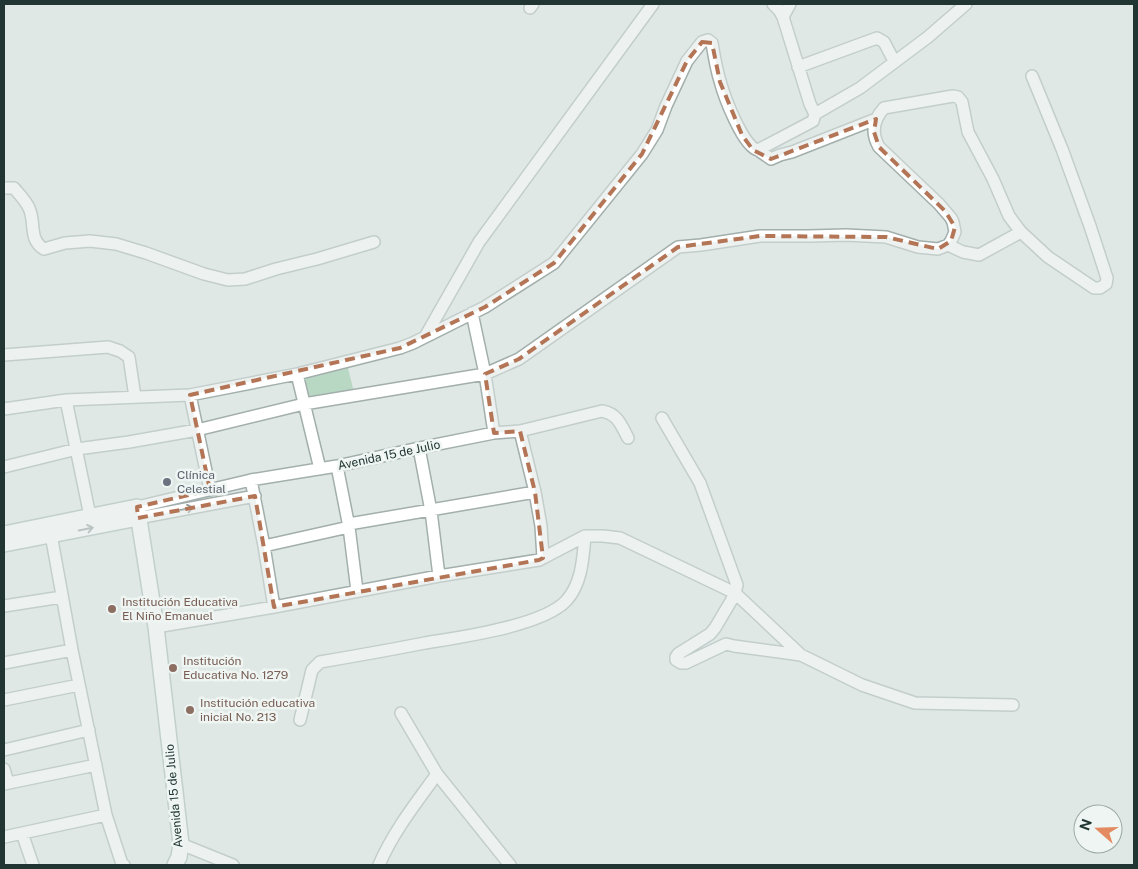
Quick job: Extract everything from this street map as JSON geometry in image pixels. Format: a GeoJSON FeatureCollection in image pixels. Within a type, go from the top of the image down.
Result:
{"type":"FeatureCollection","features":[{"type":"Feature","properties":{"kind":"street"},"geometry":{"type":"LineString","coordinates":[[425,337],[479,242],[653,4]]}},
{"type":"Feature","properties":{"kind":"street"},"geometry":{"type":"LineString","coordinates":[[758,150],[813,121],[815,114],[810,104],[783,18],[773,4]]}},
{"type":"Feature","properties":{"kind":"street"},"geometry":{"type":"LineString","coordinates":[[783,18],[790,4]]}},
{"type":"Feature","properties":{"kind":"street"},"geometry":{"type":"LineString","coordinates":[[815,114],[860,88],[928,37],[966,4]]}},
{"type":"Feature","properties":{"kind":"street"},"geometry":{"type":"LineString","coordinates":[[798,67],[878,38],[884,42],[894,61]]}},
{"type":"Feature","properties":{"kind":"street"},"geometry":{"type":"LineString","coordinates":[[4,409],[66,400],[190,396],[297,374],[400,348],[472,313],[554,263],[642,154],[657,130],[687,60],[702,42],[708,40],[712,43],[720,82],[742,135],[752,148],[771,159],[876,118],[884,108],[952,96],[960,99],[968,132],[993,179],[1009,216],[1021,232],[1048,257],[1094,288],[1100,288],[1106,284],[1107,278],[1062,149],[1032,76]]}},
{"type":"Feature","properties":{"kind":"street"},"geometry":{"type":"LineString","coordinates":[[4,467],[76,449],[197,430],[304,404],[485,374],[519,359],[678,247],[760,236],[846,235],[886,237],[918,247],[938,249],[948,245],[954,237],[953,222],[939,204],[879,147],[874,137],[876,118]]}},
{"type":"Feature","properties":{"kind":"street"},"geometry":{"type":"LineString","coordinates":[[4,188],[14,188],[30,209],[34,238],[38,245],[44,249],[65,243],[90,240],[116,244],[204,274],[228,280],[245,279],[374,242]]}},
{"type":"Feature","properties":{"kind":"street"},"geometry":{"type":"LineString","coordinates":[[948,245],[963,252],[979,256],[1021,232]]}},
{"type":"Feature","properties":{"kind":"street"},"geometry":{"type":"LineString","coordinates":[[472,313],[485,374],[494,434]]}},
{"type":"Feature","properties":{"kind":"street"},"geometry":{"type":"LineString","coordinates":[[4,355],[108,347],[120,351],[129,357],[134,397]]}},
{"type":"Feature","properties":{"kind":"street"},"geometry":{"type":"LineString","coordinates":[[297,374],[320,469]]}},
{"type":"Feature","properties":{"kind":"street"},"geometry":{"type":"LineString","coordinates":[[190,396],[210,490]]}},
{"type":"Feature","properties":{"kind":"street"},"geometry":{"type":"LineString","coordinates":[[66,400],[90,516]]}},
{"type":"Feature","properties":{"kind":"street","name":"Avenida 15 de Julio"},"geometry":{"type":"LineString","coordinates":[[4,544],[90,516],[138,513],[210,490],[252,480],[337,466],[494,434],[520,431],[602,411],[609,412],[615,416],[628,438]]}},
{"type":"Feature","properties":{"kind":"street"},"geometry":{"type":"LineString","coordinates":[[662,418],[700,483],[736,580],[735,593],[716,628],[710,634],[678,654],[676,657],[677,662],[686,663],[726,644],[801,655]]}},
{"type":"Feature","properties":{"kind":"street"},"geometry":{"type":"LineString","coordinates":[[520,431],[535,492],[541,526],[543,558]]}},
{"type":"Feature","properties":{"kind":"street"},"geometry":{"type":"LineString","coordinates":[[419,448],[431,511],[439,576]]}},
{"type":"Feature","properties":{"kind":"street"},"geometry":{"type":"LineString","coordinates":[[337,466],[349,526],[357,591]]}},
{"type":"Feature","properties":{"kind":"street"},"geometry":{"type":"LineString","coordinates":[[252,480],[274,607]]}},
{"type":"Feature","properties":{"kind":"street"},"geometry":{"type":"LineString","coordinates":[[264,546],[349,526],[535,492]]}},
{"type":"Feature","properties":{"kind":"street","name":"Avenida 15 de Julio"},"geometry":{"type":"LineString","coordinates":[[4,534],[50,530],[138,513],[254,496]]}},
{"type":"Feature","properties":{"kind":"street","name":"Avenida 15 de Julio"},"geometry":{"type":"LineString","coordinates":[[138,513],[156,627],[181,844],[179,858],[175,865]]}},
{"type":"Feature","properties":{"kind":"street"},"geometry":{"type":"LineString","coordinates":[[50,530],[72,650],[106,815],[122,865]]}},
{"type":"Feature","properties":{"kind":"street"},"geometry":{"type":"LineString","coordinates":[[156,627],[539,560],[585,536],[595,535],[620,538],[735,593],[801,655],[862,685],[915,703],[1013,705]]}},
{"type":"Feature","properties":{"kind":"street"},"geometry":{"type":"LineString","coordinates":[[300,720],[312,670],[320,662],[518,625],[540,617],[559,606],[566,601],[572,592],[580,574],[585,536]]}},
{"type":"Feature","properties":{"kind":"street"},"geometry":{"type":"LineString","coordinates":[[4,606],[62,597]]}},
{"type":"Feature","properties":{"kind":"street"},"geometry":{"type":"LineString","coordinates":[[4,663],[72,650]]}},
{"type":"Feature","properties":{"kind":"street"},"geometry":{"type":"LineString","coordinates":[[4,700],[79,685]]}},
{"type":"Feature","properties":{"kind":"street"},"geometry":{"type":"LineString","coordinates":[[401,714],[437,774],[510,865]]}},
{"type":"Feature","properties":{"kind":"street"},"geometry":{"type":"LineString","coordinates":[[4,750],[89,730]]}},
{"type":"Feature","properties":{"kind":"street"},"geometry":{"type":"LineString","coordinates":[[4,769],[6,784],[96,765]]}},
{"type":"Feature","properties":{"kind":"street"},"geometry":{"type":"LineString","coordinates":[[379,865],[399,826],[437,774]]}},
{"type":"Feature","properties":{"kind":"street"},"geometry":{"type":"LineString","coordinates":[[4,837],[106,815]]}},
{"type":"Feature","properties":{"kind":"street"},"geometry":{"type":"LineString","coordinates":[[22,833],[33,865]]}},
{"type":"Feature","properties":{"kind":"street"},"geometry":{"type":"LineString","coordinates":[[181,844],[233,865]]}},
{"type":"Feature","properties":{"kind":"highlighted area"},"geometry":{"type":"Polygon","coordinates":[[[702,42],[712,43],[720,82],[742,135],[753,150],[771,159],[876,119],[874,132],[879,147],[945,211],[955,227],[951,241],[938,249],[886,237],[760,236],[678,247],[519,359],[485,374],[494,433],[520,431],[535,492],[543,558],[539,560],[274,607],[255,496],[138,518],[137,507],[210,490],[190,395],[400,348],[485,307],[554,263],[642,154],[687,61],[702,42]]]}},
{"type":"Feature","properties":{"kind":"green space"},"geometry":{"type":"Polygon","coordinates":[[[348,368],[354,392],[309,400],[303,376],[348,368]]]}},
{"type":"Feature","properties":{"kind":"place","name":"Clínica Celestial"},"geometry":{"type":"Point","coordinates":[167,482]}},
{"type":"Feature","properties":{"kind":"place","name":"Institución Educativa El Niño Emanuel"},"geometry":{"type":"Point","coordinates":[112,609]}},
{"type":"Feature","properties":{"kind":"place","name":"Institución Educativa No. 1279"},"geometry":{"type":"Point","coordinates":[173,668]}},
{"type":"Feature","properties":{"kind":"place","name":"Institución educativa inicial No. 213"},"geometry":{"type":"Point","coordinates":[190,710]}}]}
